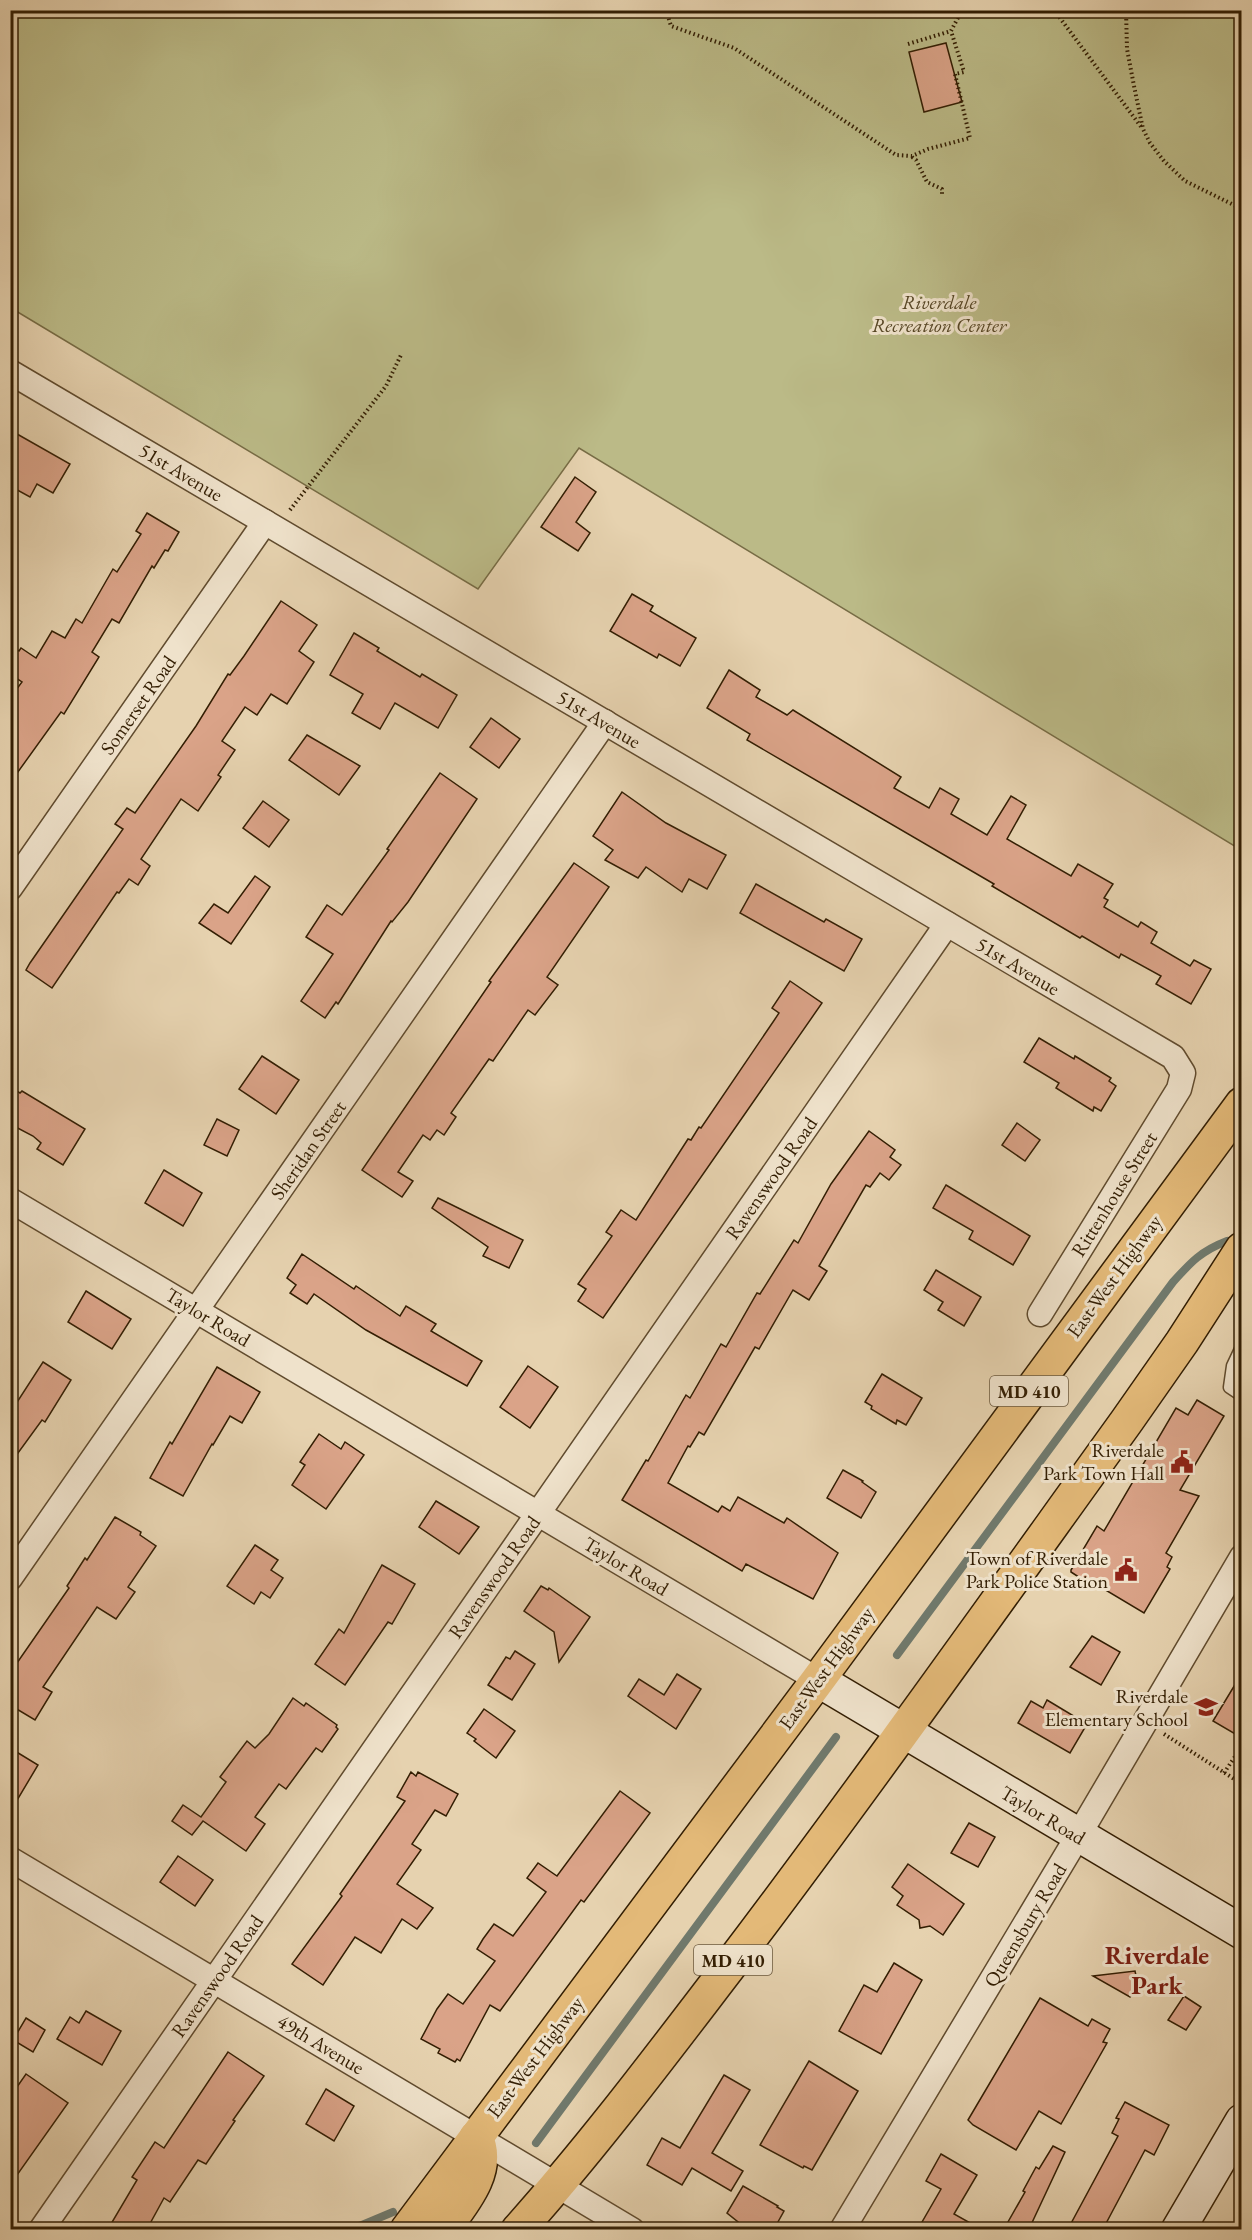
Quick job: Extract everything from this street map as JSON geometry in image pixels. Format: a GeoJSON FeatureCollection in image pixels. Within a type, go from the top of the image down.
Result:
{"type":"FeatureCollection","features":[{"type":"Feature","properties":{"kind":"main road","name":"East-West Highway"},"geometry":{"type":"LineString","coordinates":[[407,2229],[818,1680],[1242,1104]]}},
{"type":"Feature","properties":{"kind":"main road","name":"MD 410"},"geometry":{"type":"LineString","coordinates":[[518,2229],[558,2185],[672,2040],[903,1731],[1151,1386],[1242,1249]]}},
{"type":"Feature","properties":{"kind":"main road"},"geometry":{"type":"LineString","coordinates":[[443,2229],[469,2193],[479,2173],[482,2158],[481,2147],[476,2136]]}},
{"type":"Feature","properties":{"kind":"street","name":"51st Avenue"},"geometry":{"type":"LineString","coordinates":[[10,372],[276,519],[605,722],[1173,1057],[1183,1072]]}},
{"type":"Feature","properties":{"kind":"street","name":"Somerset Road"},"geometry":{"type":"LineString","coordinates":[[10,888],[276,519]]}},
{"type":"Feature","properties":{"kind":"street","name":"Sheridan Street"},"geometry":{"type":"LineString","coordinates":[[10,1578],[605,722]]}},
{"type":"Feature","properties":{"kind":"street","name":"Ravenswood Road"},"geometry":{"type":"LineString","coordinates":[[41,2229],[947,924]]}},
{"type":"Feature","properties":{"kind":"street","name":"Rittenhouse Street"},"geometry":{"type":"LineString","coordinates":[[1040,1314],[1179,1089],[1183,1072]]}},
{"type":"Feature","properties":{"kind":"street","name":"Taylor Road"},"geometry":{"type":"LineString","coordinates":[[10,1200],[1242,1932]]}},
{"type":"Feature","properties":{"kind":"street","name":"Queensbury Road"},"geometry":{"type":"LineString","coordinates":[[843,2229],[1242,1557]]}},
{"type":"Feature","properties":{"kind":"street","name":"49th Avenue"},"geometry":{"type":"LineString","coordinates":[[10,1859],[632,2229]]}},
{"type":"Feature","properties":{"kind":"street"},"geometry":{"type":"LineString","coordinates":[[1178,2229],[1242,2121]]}},
{"type":"Feature","properties":{"kind":"lane"},"geometry":{"type":"LineString","coordinates":[[1242,1347],[1233,1366],[1230,1388],[1242,1395]]}},
{"type":"Feature","properties":{"kind":"path"},"geometry":{"type":"LineString","coordinates":[[666,10],[671,26],[734,48],[896,155],[912,156],[928,149],[970,138],[955,74],[964,72],[951,31],[962,10]]}},
{"type":"Feature","properties":{"kind":"path"},"geometry":{"type":"LineString","coordinates":[[1054,10],[1143,129],[1150,143],[1164,161],[1185,181],[1242,209]]}},
{"type":"Feature","properties":{"kind":"path"},"geometry":{"type":"LineString","coordinates":[[1126,10],[1127,49],[1143,129]]}},
{"type":"Feature","properties":{"kind":"path"},"geometry":{"type":"LineString","coordinates":[[908,44],[951,31]]}},
{"type":"Feature","properties":{"kind":"path"},"geometry":{"type":"LineString","coordinates":[[912,156],[927,182],[942,189],[942,195]]}},
{"type":"Feature","properties":{"kind":"path"},"geometry":{"type":"LineString","coordinates":[[276,519],[386,386],[401,355]]}},
{"type":"Feature","properties":{"kind":"path"},"geometry":{"type":"LineString","coordinates":[[1164,1734],[1242,1784]]}},
{"type":"Feature","properties":{"kind":"path"},"geometry":{"type":"LineString","coordinates":[[1224,1773],[1242,1746]]}},
{"type":"Feature","properties":{"kind":"green space","name":"Riverdale Recreation Center"},"geometry":{"type":"Polygon","coordinates":[[[11,11],[1241,11],[1241,850],[579,448],[478,589],[11,308],[11,11]]]}},
{"type":"Feature","properties":{"kind":"building"},"geometry":{"type":"Polygon","coordinates":[[[946,43],[962,102],[924,112],[909,52],[946,43]]]}},
{"type":"Feature","properties":{"kind":"building"},"geometry":{"type":"Polygon","coordinates":[[[10,430],[70,464],[53,493],[37,484],[30,497],[10,486],[10,430]]]}},
{"type":"Feature","properties":{"kind":"building"},"geometry":{"type":"Polygon","coordinates":[[[575,477],[596,492],[576,522],[590,533],[578,551],[541,527],[575,477]]]}},
{"type":"Feature","properties":{"kind":"building"},"geometry":{"type":"Polygon","coordinates":[[[147,513],[179,532],[168,551],[165,550],[154,568],[152,566],[119,623],[112,619],[92,652],[99,657],[64,714],[61,712],[10,783],[10,698],[22,682],[10,674],[10,645],[19,651],[21,648],[36,658],[52,631],[65,638],[76,619],[82,623],[113,569],[117,572],[141,534],[136,531],[147,513]]]}},
{"type":"Feature","properties":{"kind":"building"},"geometry":{"type":"Polygon","coordinates":[[[632,594],[653,606],[650,611],[696,638],[680,666],[659,654],[657,658],[610,631],[632,594]]]}},
{"type":"Feature","properties":{"kind":"building"},"geometry":{"type":"Polygon","coordinates":[[[281,601],[317,625],[299,651],[314,662],[287,704],[271,694],[257,715],[245,707],[222,741],[235,750],[218,775],[221,777],[198,811],[181,799],[141,859],[150,866],[138,885],[129,879],[119,893],[117,892],[52,988],[26,970],[30,963],[123,829],[115,824],[127,808],[135,813],[196,726],[228,674],[230,675],[244,656],[281,601]]]}},
{"type":"Feature","properties":{"kind":"building"},"geometry":{"type":"Polygon","coordinates":[[[354,633],[379,648],[377,651],[420,677],[422,674],[457,695],[438,728],[395,703],[380,729],[352,713],[363,694],[330,675],[354,633]]]}},
{"type":"Feature","properties":{"kind":"building"},"geometry":{"type":"Polygon","coordinates":[[[729,670],[760,690],[756,697],[787,715],[793,710],[901,777],[894,788],[929,808],[940,788],[959,799],[951,814],[987,835],[1011,796],[1026,805],[1007,839],[1071,876],[1078,864],[1113,884],[1104,898],[1108,900],[1104,907],[1138,927],[1141,922],[1157,932],[1151,943],[1190,966],[1194,960],[1211,969],[1191,1004],[1156,984],[1161,976],[1121,954],[1119,958],[1082,936],[1080,938],[992,886],[994,884],[747,740],[750,734],[707,708],[729,670]]]}},
{"type":"Feature","properties":{"kind":"building"},"geometry":{"type":"Polygon","coordinates":[[[491,718],[520,739],[499,768],[470,747],[491,718]]]}},
{"type":"Feature","properties":{"kind":"building"},"geometry":{"type":"Polygon","coordinates":[[[307,735],[360,766],[339,795],[289,760],[307,735]]]}},
{"type":"Feature","properties":{"kind":"building"},"geometry":{"type":"Polygon","coordinates":[[[440,773],[477,799],[408,902],[391,921],[338,1004],[336,1002],[325,1018],[301,1001],[333,954],[306,937],[327,905],[342,915],[440,773]]]}},
{"type":"Feature","properties":{"kind":"building"},"geometry":{"type":"Polygon","coordinates":[[[622,792],[666,823],[726,855],[707,889],[689,879],[682,892],[646,867],[638,878],[605,860],[613,850],[593,836],[622,792]]]}},
{"type":"Feature","properties":{"kind":"building"},"geometry":{"type":"Polygon","coordinates":[[[263,801],[289,820],[269,847],[243,828],[263,801]]]}},
{"type":"Feature","properties":{"kind":"building"},"geometry":{"type":"Polygon","coordinates":[[[574,863],[609,887],[547,977],[558,985],[535,1015],[528,1010],[493,1061],[489,1059],[451,1113],[456,1117],[444,1135],[437,1130],[430,1140],[423,1135],[398,1172],[413,1181],[402,1197],[362,1170],[491,982],[489,981],[574,863]]]}},
{"type":"Feature","properties":{"kind":"building"},"geometry":{"type":"Polygon","coordinates":[[[255,876],[270,887],[231,944],[199,923],[214,904],[228,913],[255,876]]]}},
{"type":"Feature","properties":{"kind":"building"},"geometry":{"type":"Polygon","coordinates":[[[756,884],[824,922],[826,919],[862,939],[844,971],[740,913],[756,884]]]}},
{"type":"Feature","properties":{"kind":"building"},"geometry":{"type":"Polygon","coordinates":[[[790,981],[822,1003],[603,1318],[578,1301],[586,1289],[578,1284],[612,1236],[606,1232],[621,1210],[636,1220],[688,1139],[691,1140],[699,1127],[701,1128],[779,1013],[772,1008],[790,981]]]}},
{"type":"Feature","properties":{"kind":"building"},"geometry":{"type":"Polygon","coordinates":[[[1039,1038],[1111,1078],[1109,1081],[1116,1086],[1101,1111],[1094,1107],[1093,1111],[1056,1088],[1059,1083],[1024,1062],[1039,1038]]]}},
{"type":"Feature","properties":{"kind":"building"},"geometry":{"type":"Polygon","coordinates":[[[262,1056],[299,1080],[276,1114],[239,1089],[262,1056]]]}},
{"type":"Feature","properties":{"kind":"building"},"geometry":{"type":"Polygon","coordinates":[[[10,1087],[20,1093],[22,1091],[85,1129],[63,1165],[37,1149],[41,1143],[33,1136],[10,1124],[10,1087]]]}},
{"type":"Feature","properties":{"kind":"building"},"geometry":{"type":"Polygon","coordinates":[[[217,1119],[239,1130],[227,1156],[204,1145],[217,1119]]]}},
{"type":"Feature","properties":{"kind":"building"},"geometry":{"type":"Polygon","coordinates":[[[1017,1123],[1040,1140],[1025,1161],[1002,1145],[1017,1123]]]}},
{"type":"Feature","properties":{"kind":"building"},"geometry":{"type":"Polygon","coordinates":[[[869,1131],[895,1150],[890,1157],[901,1165],[889,1180],[880,1173],[870,1187],[866,1185],[819,1266],[827,1271],[809,1300],[793,1290],[759,1349],[755,1347],[704,1435],[699,1432],[690,1447],[688,1446],[668,1483],[718,1512],[722,1506],[730,1511],[738,1497],[784,1523],[787,1518],[838,1553],[813,1599],[746,1564],[742,1571],[622,1500],[646,1460],[648,1461],[686,1395],[690,1398],[721,1344],[726,1347],[757,1293],[760,1294],[794,1240],[798,1243],[831,1184],[869,1131]]]}},
{"type":"Feature","properties":{"kind":"building"},"geometry":{"type":"Polygon","coordinates":[[[164,1170],[202,1193],[183,1226],[145,1203],[164,1170]]]}},
{"type":"Feature","properties":{"kind":"building"},"geometry":{"type":"Polygon","coordinates":[[[946,1185],[1030,1236],[1013,1265],[969,1239],[973,1231],[933,1208],[946,1185]]]}},
{"type":"Feature","properties":{"kind":"building"},"geometry":{"type":"Polygon","coordinates":[[[438,1198],[523,1240],[509,1268],[483,1256],[488,1247],[432,1208],[438,1198]]]}},
{"type":"Feature","properties":{"kind":"building"},"geometry":{"type":"Polygon","coordinates":[[[302,1254],[354,1289],[356,1286],[400,1316],[406,1306],[436,1324],[431,1331],[482,1361],[467,1386],[366,1330],[314,1294],[307,1304],[290,1293],[296,1285],[287,1278],[302,1254]]]}},
{"type":"Feature","properties":{"kind":"building"},"geometry":{"type":"Polygon","coordinates":[[[936,1270],[981,1297],[964,1326],[938,1310],[943,1302],[924,1290],[936,1270]]]}},
{"type":"Feature","properties":{"kind":"building"},"geometry":{"type":"Polygon","coordinates":[[[86,1291],[131,1319],[112,1349],[68,1322],[86,1291]]]}},
{"type":"Feature","properties":{"kind":"building"},"geometry":{"type":"Polygon","coordinates":[[[43,1362],[71,1380],[45,1422],[42,1420],[10,1464],[10,1413],[43,1362]]]}},
{"type":"Feature","properties":{"kind":"building"},"geometry":{"type":"Polygon","coordinates":[[[528,1366],[558,1387],[530,1428],[500,1407],[528,1366]]]}},
{"type":"Feature","properties":{"kind":"building"},"geometry":{"type":"Polygon","coordinates":[[[217,1367],[260,1392],[242,1423],[230,1416],[183,1496],[150,1478],[217,1367]]]}},
{"type":"Feature","properties":{"kind":"building"},"geometry":{"type":"Polygon","coordinates":[[[882,1374],[922,1398],[906,1425],[897,1420],[896,1424],[871,1409],[872,1406],[865,1402],[882,1374]]]}},
{"type":"Feature","properties":{"kind":"building"},"geometry":{"type":"Polygon","coordinates":[[[1197,1400],[1224,1416],[1180,1490],[1199,1496],[1166,1553],[1172,1557],[1167,1567],[1170,1569],[1144,1613],[1099,1586],[1097,1589],[1071,1570],[1097,1526],[1104,1531],[1176,1408],[1188,1415],[1197,1400]]]}},
{"type":"Feature","properties":{"kind":"building"},"geometry":{"type":"Polygon","coordinates":[[[319,1434],[341,1449],[345,1442],[364,1455],[326,1509],[292,1485],[305,1465],[300,1462],[319,1434]]]}},
{"type":"Feature","properties":{"kind":"building"},"geometry":{"type":"Polygon","coordinates":[[[843,1470],[863,1481],[876,1492],[861,1518],[827,1498],[843,1470]]]}},
{"type":"Feature","properties":{"kind":"building"},"geometry":{"type":"Polygon","coordinates":[[[436,1501],[479,1527],[459,1554],[419,1527],[436,1501]]]}},
{"type":"Feature","properties":{"kind":"building"},"geometry":{"type":"Polygon","coordinates":[[[115,1517],[141,1532],[140,1535],[156,1546],[128,1587],[135,1592],[116,1619],[97,1607],[43,1687],[52,1692],[35,1720],[10,1705],[10,1673],[69,1588],[67,1586],[85,1558],[87,1560],[115,1517]]]}},
{"type":"Feature","properties":{"kind":"building"},"geometry":{"type":"Polygon","coordinates":[[[255,1545],[278,1560],[271,1570],[283,1578],[270,1598],[261,1592],[254,1604],[227,1586],[255,1545]]]}},
{"type":"Feature","properties":{"kind":"building"},"geometry":{"type":"Polygon","coordinates":[[[382,1565],[415,1584],[392,1624],[388,1622],[345,1685],[315,1664],[339,1629],[344,1633],[382,1565]]]}},
{"type":"Feature","properties":{"kind":"building"},"geometry":{"type":"Polygon","coordinates":[[[541,1586],[548,1590],[549,1588],[590,1617],[559,1662],[554,1632],[524,1611],[541,1586]]]}},
{"type":"Feature","properties":{"kind":"building"},"geometry":{"type":"Polygon","coordinates":[[[1092,1636],[1120,1652],[1101,1685],[1070,1667],[1092,1636]]]}},
{"type":"Feature","properties":{"kind":"building"},"geometry":{"type":"Polygon","coordinates":[[[515,1651],[535,1664],[512,1700],[488,1685],[506,1657],[510,1659],[515,1651]]]}},
{"type":"Feature","properties":{"kind":"building"},"geometry":{"type":"Polygon","coordinates":[[[1242,1673],[1242,1738],[1213,1721],[1242,1673]]]}},
{"type":"Feature","properties":{"kind":"building"},"geometry":{"type":"Polygon","coordinates":[[[677,1674],[701,1689],[676,1729],[628,1696],[639,1679],[664,1695],[677,1674]]]}},
{"type":"Feature","properties":{"kind":"building"},"geometry":{"type":"Polygon","coordinates":[[[293,1698],[304,1706],[306,1703],[337,1725],[338,1729],[322,1752],[316,1748],[286,1789],[279,1784],[255,1817],[265,1824],[246,1851],[203,1821],[192,1835],[172,1821],[183,1805],[201,1817],[226,1782],[220,1777],[247,1741],[255,1748],[269,1734],[293,1698]]]}},
{"type":"Feature","properties":{"kind":"building"},"geometry":{"type":"Polygon","coordinates":[[[1047,1700],[1087,1724],[1070,1753],[1018,1723],[1031,1701],[1043,1708],[1047,1700]]]}},
{"type":"Feature","properties":{"kind":"building"},"geometry":{"type":"Polygon","coordinates":[[[484,1709],[515,1731],[496,1758],[467,1733],[484,1709]]]}},
{"type":"Feature","properties":{"kind":"building"},"geometry":{"type":"Polygon","coordinates":[[[10,1748],[38,1765],[10,1812],[10,1748]]]}},
{"type":"Feature","properties":{"kind":"building"},"geometry":{"type":"Polygon","coordinates":[[[411,1772],[416,1776],[418,1772],[458,1794],[446,1816],[435,1810],[412,1844],[421,1850],[397,1884],[433,1908],[417,1929],[402,1919],[381,1953],[355,1937],[323,1985],[292,1964],[342,1896],[340,1894],[405,1801],[397,1797],[411,1772]]]}},
{"type":"Feature","properties":{"kind":"building"},"geometry":{"type":"Polygon","coordinates":[[[620,1791],[650,1813],[584,1902],[581,1900],[500,2011],[490,2005],[460,2061],[457,2059],[455,2062],[438,2053],[440,2049],[421,2039],[448,1994],[463,2004],[495,1961],[477,1949],[483,1939],[494,1924],[513,1936],[546,1892],[527,1878],[538,1863],[557,1876],[620,1791]]]}},
{"type":"Feature","properties":{"kind":"building"},"geometry":{"type":"Polygon","coordinates":[[[969,1823],[995,1837],[978,1867],[951,1853],[969,1823]]]}},
{"type":"Feature","properties":{"kind":"building"},"geometry":{"type":"Polygon","coordinates":[[[178,1856],[213,1880],[195,1906],[160,1882],[178,1856]]]}},
{"type":"Feature","properties":{"kind":"building"},"geometry":{"type":"Polygon","coordinates":[[[908,1864],[964,1904],[943,1935],[930,1926],[920,1928],[919,1920],[897,1905],[903,1896],[892,1887],[908,1864]]]}},
{"type":"Feature","properties":{"kind":"building"},"geometry":{"type":"Polygon","coordinates":[[[894,1963],[922,1980],[881,2054],[839,2031],[864,1985],[877,1992],[894,1963]]]}},
{"type":"Feature","properties":{"kind":"building"},"geometry":{"type":"Polygon","coordinates":[[[1135,1971],[1138,1985],[1130,1997],[1093,1976],[1135,1971]]]}},
{"type":"Feature","properties":{"kind":"building"},"geometry":{"type":"Polygon","coordinates":[[[1184,1996],[1201,2007],[1186,2030],[1168,2020],[1184,1996]]]}},
{"type":"Feature","properties":{"kind":"building"},"geometry":{"type":"Polygon","coordinates":[[[1040,1998],[1088,2026],[1092,2019],[1110,2029],[1103,2042],[1107,2043],[1061,2124],[1039,2111],[1016,2150],[968,2120],[1040,1998]]]}},
{"type":"Feature","properties":{"kind":"building"},"geometry":{"type":"Polygon","coordinates":[[[86,2011],[121,2031],[102,2065],[57,2039],[70,2017],[79,2023],[86,2011]]]}},
{"type":"Feature","properties":{"kind":"building"},"geometry":{"type":"Polygon","coordinates":[[[26,2018],[45,2030],[33,2052],[13,2040],[26,2018]]]}},
{"type":"Feature","properties":{"kind":"building"},"geometry":{"type":"Polygon","coordinates":[[[228,2052],[264,2076],[206,2164],[198,2160],[170,2202],[164,2198],[147,2229],[108,2229],[137,2180],[132,2177],[155,2142],[164,2148],[228,2052]]]}},
{"type":"Feature","properties":{"kind":"building"},"geometry":{"type":"Polygon","coordinates":[[[809,2061],[858,2091],[812,2170],[804,2166],[803,2168],[760,2145],[809,2061]]]}},
{"type":"Feature","properties":{"kind":"building"},"geometry":{"type":"Polygon","coordinates":[[[26,2074],[68,2103],[10,2185],[10,2097],[26,2074]]]}},
{"type":"Feature","properties":{"kind":"building"},"geometry":{"type":"Polygon","coordinates":[[[724,2075],[750,2090],[712,2153],[743,2171],[731,2191],[692,2168],[682,2185],[647,2165],[662,2138],[680,2148],[724,2075]]]}},
{"type":"Feature","properties":{"kind":"building"},"geometry":{"type":"Polygon","coordinates":[[[326,2089],[354,2106],[334,2141],[306,2124],[326,2089]]]}},
{"type":"Feature","properties":{"kind":"building"},"geometry":{"type":"Polygon","coordinates":[[[1125,2102],[1169,2125],[1154,2155],[1145,2150],[1103,2229],[1068,2229],[1118,2136],[1112,2133],[1119,2119],[1116,2118],[1125,2102]]]}},
{"type":"Feature","properties":{"kind":"building"},"geometry":{"type":"Polygon","coordinates":[[[1053,2146],[1065,2152],[1029,2229],[1004,2229],[1036,2167],[1039,2169],[1053,2146]]]}},
{"type":"Feature","properties":{"kind":"building"},"geometry":{"type":"Polygon","coordinates":[[[941,2154],[977,2175],[954,2214],[981,2229],[918,2229],[941,2189],[926,2181],[941,2154]]]}},
{"type":"Feature","properties":{"kind":"building"},"geometry":{"type":"Polygon","coordinates":[[[743,2186],[784,2211],[774,2229],[754,2229],[742,2225],[727,2213],[743,2186]]]}},
{"type":"Feature","properties":{"kind":"waterway"},"geometry":{"type":"LineString","coordinates":[[897,1655],[1173,1282],[1197,1258],[1227,1241]]}},
{"type":"Feature","properties":{"kind":"waterway"},"geometry":{"type":"LineString","coordinates":[[536,2143],[836,1737]]}},
{"type":"Feature","properties":{"kind":"waterway"},"geometry":{"type":"LineString","coordinates":[[350,2230],[393,2212]]}},
{"type":"Feature","properties":{"kind":"place","name":"Riverdale Park Town Hall"},"geometry":{"type":"Point","coordinates":[1182,1462]}},
{"type":"Feature","properties":{"kind":"place","name":"Town of Riverdale Park Police Station"},"geometry":{"type":"Point","coordinates":[1126,1570]}},
{"type":"Feature","properties":{"kind":"place","name":"Riverdale Elementary School"},"geometry":{"type":"Point","coordinates":[1206,1707]}},
{"type":"Feature","properties":{"kind":"district","name":"Riverdale Park"},"geometry":{"type":"Point","coordinates":[1157,1970]}}]}
